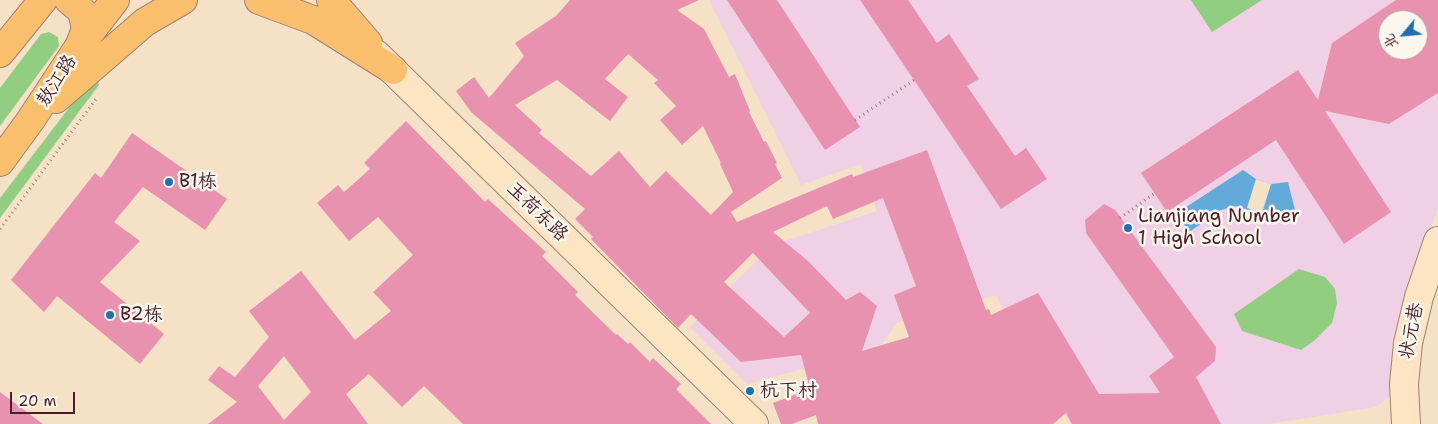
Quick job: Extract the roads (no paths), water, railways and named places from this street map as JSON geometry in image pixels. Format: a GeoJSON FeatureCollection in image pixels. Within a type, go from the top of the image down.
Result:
{"type":"FeatureCollection","features":[{"type":"Feature","properties":{"kind":"main road"},"geometry":{"type":"LineString","coordinates":[[69,0],[82,11],[86,29],[78,48]]}},
{"type":"Feature","properties":{"kind":"main road","name":"敖江路"},"geometry":{"type":"LineString","coordinates":[[0,162],[30,122],[78,48],[115,0]]}},
{"type":"Feature","properties":{"kind":"main road"},"geometry":{"type":"LineString","coordinates":[[30,122],[146,22],[184,0]]}},
{"type":"Feature","properties":{"kind":"main road"},"geometry":{"type":"LineString","coordinates":[[259,0],[313,20],[393,70]]}},
{"type":"Feature","properties":{"kind":"main road","name":"玉荷东路"},"geometry":{"type":"LineString","coordinates":[[320,0],[754,424]]}},
{"type":"Feature","properties":{"kind":"main road"},"geometry":{"type":"LineString","coordinates":[[330,0],[393,70]]}},
{"type":"Feature","properties":{"kind":"main road"},"geometry":{"type":"LineString","coordinates":[[0,36],[37,2]]}},
{"type":"Feature","properties":{"kind":"main road"},"geometry":{"type":"LineString","coordinates":[[0,53],[37,2]]}},
{"type":"Feature","properties":{"kind":"main road","name":"状元巷"},"geometry":{"type":"LineString","coordinates":[[1399,417],[1412,320],[1438,242]]}},
{"type":"Feature","properties":{"kind":"water"},"geometry":{"type":"Polygon","coordinates":[[[1243,170],[1256,179],[1271,184],[1288,182],[1295,210],[1290,223],[1236,206],[1221,210],[1189,232],[1177,213],[1243,170]]]}},
{"type":"Feature","properties":{"kind":"place","name":"B1栋"},"geometry":{"type":"Point","coordinates":[169,182]}},
{"type":"Feature","properties":{"kind":"place","name":"Lianjiang Number 1 High School"},"geometry":{"type":"Point","coordinates":[1128,228]}},
{"type":"Feature","properties":{"kind":"place","name":"B2栋"},"geometry":{"type":"Point","coordinates":[110,315]}},
{"type":"Feature","properties":{"kind":"place","name":"杭下村"},"geometry":{"type":"Point","coordinates":[750,391]}}]}
